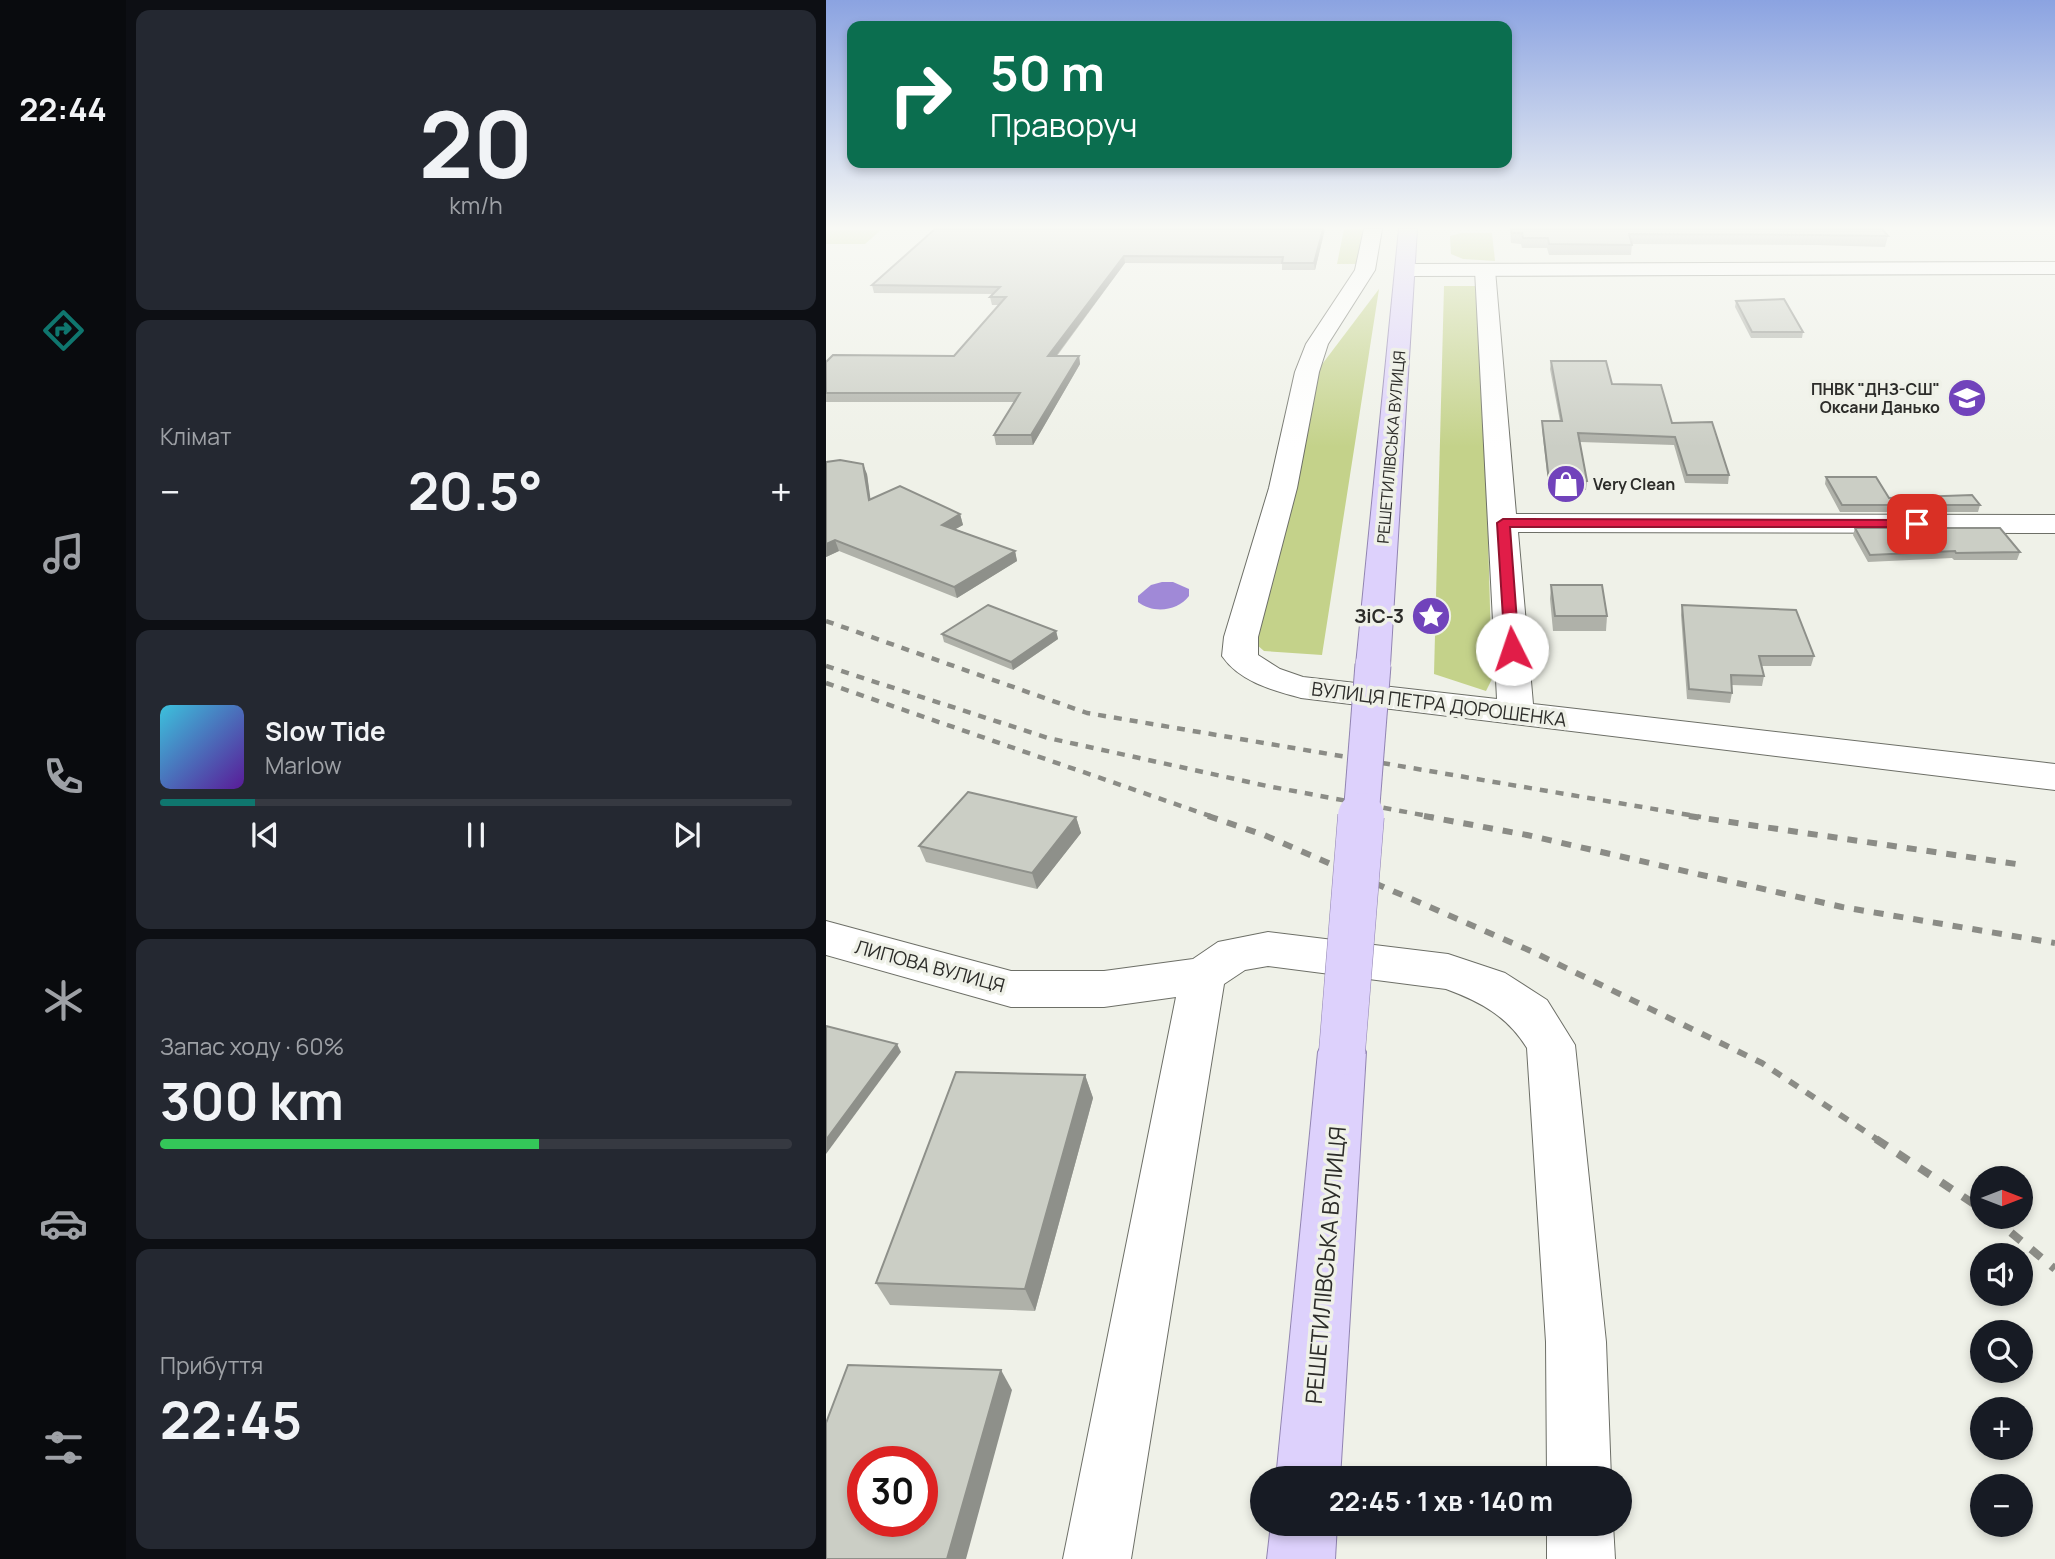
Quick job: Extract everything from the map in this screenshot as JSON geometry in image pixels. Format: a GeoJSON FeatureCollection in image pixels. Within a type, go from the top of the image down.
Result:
{"type":"FeatureCollection","features":[{"type":"Feature","properties":{"kind":"main road","name":"РЕШЕТИЛІВСЬКА ВУЛИЦЯ"},"geometry":{"type":"LineString","coordinates":[[1309,1466],[1402,302]]}},
{"type":"Feature","properties":{"kind":"main road"},"geometry":{"type":"LineString","coordinates":[[1301,1559],[1303,1536]]}},
{"type":"Feature","properties":{"kind":"street","name":"ВУЛИЦЯ ПЕТРА ДОРОШЕНКА"},"geometry":{"type":"LineString","coordinates":[[1345,302],[1317,344],[1307,372],[1283,488],[1241,637],[1239,656],[1258,672],[1277,681],[1301,687],[2055,777]]}},
{"type":"Feature","properties":{"kind":"street"},"geometry":{"type":"LineString","coordinates":[[1487,302],[1516,713]]}},
{"type":"Feature","properties":{"kind":"street"},"geometry":{"type":"LineString","coordinates":[[1503,523],[2055,524]]}},
{"type":"Feature","properties":{"kind":"street","name":"ЛИПОВА ВУЛИЦЯ"},"geometry":{"type":"LineString","coordinates":[[826,938],[1011,989],[1104,989],[1203,975]]}},
{"type":"Feature","properties":{"kind":"street"},"geometry":{"type":"LineString","coordinates":[[1097,1559],[1203,975],[1234,954],[1268,949],[1448,972],[1489,986],[1530,1013],[1552,1045],[1576,1342],[1579,1466]]}},
{"type":"Feature","properties":{"kind":"street"},"geometry":{"type":"LineString","coordinates":[[1580,1536],[1581,1559]]}},
{"type":"Feature","properties":{"kind":"green space"},"geometry":{"type":"Polygon","coordinates":[[[1369,302],[1377,302],[1322,655],[1264,651],[1256,644],[1317,371],[1369,302]]]}},
{"type":"Feature","properties":{"kind":"green space"},"geometry":{"type":"Polygon","coordinates":[[[1444,302],[1481,302],[1492,679],[1486,691],[1434,674],[1444,302]]]}},
{"type":"Feature","properties":{"kind":"shaded area"},"geometry":{"type":"Polygon","coordinates":[[[1173,582],[1189,589],[1189,596],[1178,605],[1165,609],[1151,608],[1138,602],[1138,596],[1151,585],[1173,582]]]}},
{"type":"Feature","properties":{"kind":"building"},"geometry":{"type":"Polygon","coordinates":[[[1002,302],[1089,302],[1048,356],[1079,356],[1031,435],[994,435],[1020,393],[826,393],[826,362],[833,355],[954,356],[1002,302]]]}},
{"type":"Feature","properties":{"kind":"building"},"geometry":{"type":"Polygon","coordinates":[[[1736,302],[1786,302],[1803,332],[1752,332],[1736,302]]]}},
{"type":"Feature","properties":{"kind":"building"},"geometry":{"type":"Polygon","coordinates":[[[1551,361],[1606,361],[1612,384],[1661,385],[1672,423],[1712,422],[1729,475],[1687,475],[1675,437],[1578,433],[1587,481],[1549,481],[1542,421],[1562,421],[1551,361]]]}},
{"type":"Feature","properties":{"kind":"building"},"geometry":{"type":"Polygon","coordinates":[[[840,460],[863,464],[869,500],[900,486],[960,514],[942,525],[1015,551],[954,587],[835,540],[826,544],[826,462],[840,460]]]}},
{"type":"Feature","properties":{"kind":"building"},"geometry":{"type":"Polygon","coordinates":[[[1826,477],[1876,477],[1889,498],[1972,495],[1980,505],[1842,505],[1826,477]]]}},
{"type":"Feature","properties":{"kind":"building"},"geometry":{"type":"Polygon","coordinates":[[[1855,528],[2000,528],[2020,552],[1955,551],[1870,555],[1855,528]]]}},
{"type":"Feature","properties":{"kind":"building"},"geometry":{"type":"Polygon","coordinates":[[[1551,585],[1602,585],[1607,616],[1555,616],[1551,585]]]}},
{"type":"Feature","properties":{"kind":"building"},"geometry":{"type":"Polygon","coordinates":[[[988,605],[1056,631],[1011,662],[942,634],[988,605]]]}},
{"type":"Feature","properties":{"kind":"building"},"geometry":{"type":"Polygon","coordinates":[[[1682,605],[1796,610],[1814,656],[1759,656],[1764,676],[1731,675],[1732,693],[1689,689],[1682,605]]]}},
{"type":"Feature","properties":{"kind":"building"},"geometry":{"type":"Polygon","coordinates":[[[968,792],[1076,817],[1032,873],[919,846],[968,792]]]}},
{"type":"Feature","properties":{"kind":"building"},"geometry":{"type":"Polygon","coordinates":[[[826,1026],[897,1044],[826,1140],[826,1026]]]}},
{"type":"Feature","properties":{"kind":"building"},"geometry":{"type":"Polygon","coordinates":[[[956,1072],[1085,1075],[1025,1289],[876,1283],[956,1072]]]}},
{"type":"Feature","properties":{"kind":"building"},"geometry":{"type":"Polygon","coordinates":[[[848,1365],[1001,1370],[947,1559],[826,1559],[826,1423],[848,1365]]]}},
{"type":"Feature","properties":{"kind":"railway"},"geometry":{"type":"LineString","coordinates":[[826,621],[1087,713],[1701,817]]}},
{"type":"Feature","properties":{"kind":"railway"},"geometry":{"type":"LineString","coordinates":[[826,666],[1048,738],[1267,786],[1433,817]]}},
{"type":"Feature","properties":{"kind":"railway"},"geometry":{"type":"LineString","coordinates":[[826,683],[1213,817]]}},
{"type":"Feature","properties":{"kind":"railway"},"geometry":{"type":"LineString","coordinates":[[1208,816],[1264,835],[1531,951],[1762,1063],[1878,1140]]}},
{"type":"Feature","properties":{"kind":"railway"},"geometry":{"type":"LineString","coordinates":[[1424,816],[1527,835],[1842,907],[2055,943]]}},
{"type":"Feature","properties":{"kind":"railway"},"geometry":{"type":"LineString","coordinates":[[1689,816],[2023,865]]}},
{"type":"Feature","properties":{"kind":"railway"},"geometry":{"type":"LineString","coordinates":[[1876,1139],[1970,1201]]}},
{"type":"Feature","properties":{"kind":"railway"},"geometry":{"type":"LineString","coordinates":[[2007,1229],[2055,1269]]}},
{"type":"Feature","properties":{"kind":"place","name":"ПНВК \"ДНЗ-СШ\" Оксани Данько"},"geometry":{"type":"Point","coordinates":[1967,398]}},
{"type":"Feature","properties":{"kind":"place","name":"Very Clean"},"geometry":{"type":"Point","coordinates":[1566,484]}},
{"type":"Feature","properties":{"kind":"place","name":"ЗіС-3"},"geometry":{"type":"Point","coordinates":[1431,616]}},
{"type":"Feature","properties":{"kind":"route"},"geometry":{"type":"LineString","coordinates":[[1512,649],[1503,523],[1917,524]]}}]}
